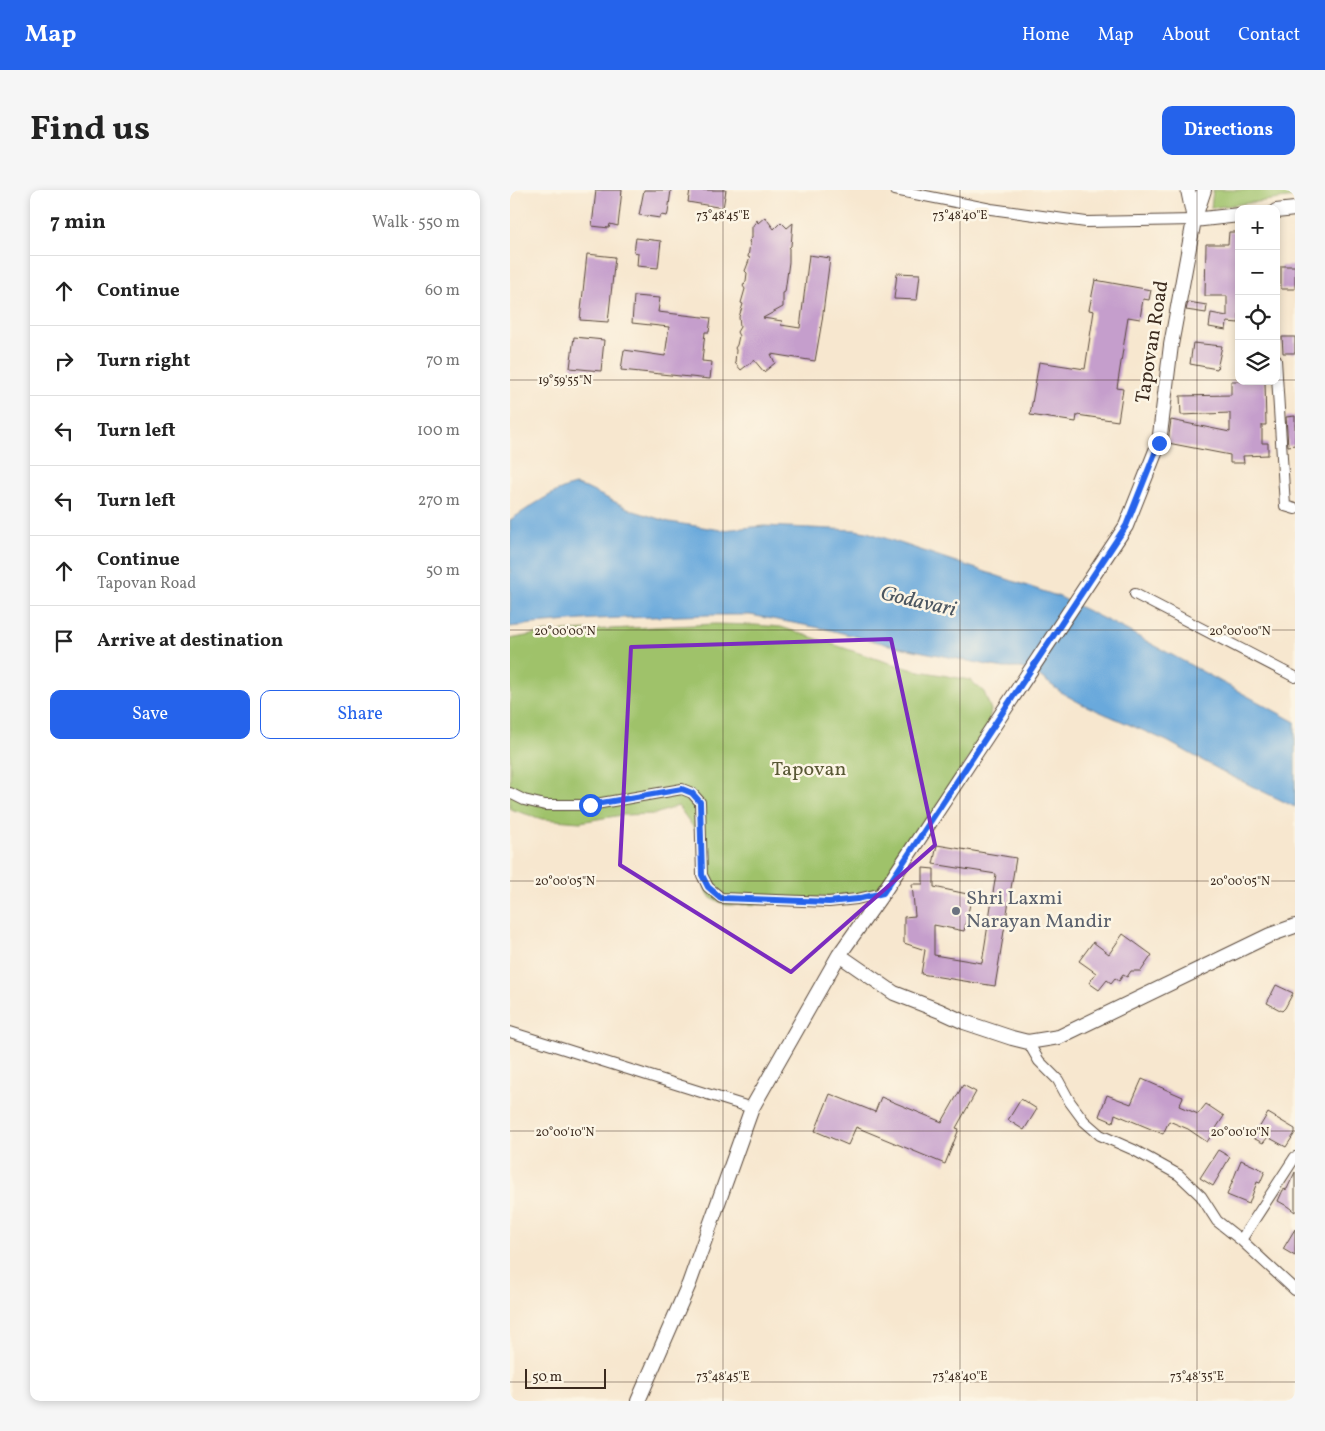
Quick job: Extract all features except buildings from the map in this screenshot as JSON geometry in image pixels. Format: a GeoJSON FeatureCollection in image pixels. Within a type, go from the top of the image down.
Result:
{"type":"FeatureCollection","features":[{"type":"Feature","properties":{"kind":"main road"},"geometry":{"type":"LineString","coordinates":[[1188,190],[1194,220],[1235,215]]}},
{"type":"Feature","properties":{"kind":"main road","name":"Tapovan Road"},"geometry":{"type":"LineString","coordinates":[[638,1401],[689,1284],[752,1108],[838,955],[883,893],[1126,526],[1159,443],[1170,345],[1194,220],[1204,190]]}},
{"type":"Feature","properties":{"kind":"main road"},"geometry":{"type":"LineString","coordinates":[[1280,210],[1295,208]]}},
{"type":"Feature","properties":{"kind":"main road"},"geometry":{"type":"LineString","coordinates":[[838,955],[894,994],[964,1022],[1028,1042],[1059,1036],[1270,935],[1295,926]]}},
{"type":"Feature","properties":{"kind":"street"},"geometry":{"type":"LineString","coordinates":[[895,190],[991,209],[1086,222],[1194,220]]}},
{"type":"Feature","properties":{"kind":"street"},"geometry":{"type":"LineString","coordinates":[[1278,385],[1285,506],[1295,510]]}},
{"type":"Feature","properties":{"kind":"street"},"geometry":{"type":"LineString","coordinates":[[1135,594],[1295,677]]}},
{"type":"Feature","properties":{"kind":"street"},"geometry":{"type":"LineString","coordinates":[[510,793],[524,800],[545,805],[590,805],[682,789],[692,793],[700,802],[702,875],[708,887],[721,898],[829,902],[857,899],[883,893]]}},
{"type":"Feature","properties":{"kind":"street"},"geometry":{"type":"LineString","coordinates":[[510,1032],[752,1108]]}},
{"type":"Feature","properties":{"kind":"street"},"geometry":{"type":"LineString","coordinates":[[1028,1042],[1039,1061],[1058,1080],[1070,1102],[1084,1121],[1100,1135],[1134,1150],[1179,1175],[1201,1196],[1216,1221],[1241,1240],[1295,1290]]}},
{"type":"Feature","properties":{"kind":"street"},"geometry":{"type":"LineString","coordinates":[[1241,1240],[1293,1163]]}},
{"type":"Feature","properties":{"kind":"highlighted area"},"geometry":{"type":"Polygon","coordinates":[[[891,639],[935,845],[791,972],[620,865],[631,647],[891,639]]]}},
{"type":"Feature","properties":{"kind":"green space"},"geometry":{"type":"Polygon","coordinates":[[[1213,190],[1295,190],[1295,197],[1211,208],[1213,190]]]}},
{"type":"Feature","properties":{"kind":"green space","name":"Tapovan"},"geometry":{"type":"Polygon","coordinates":[[[715,624],[781,627],[914,670],[970,680],[984,692],[991,710],[987,730],[887,884],[862,894],[765,904],[726,905],[711,898],[705,889],[704,842],[678,806],[655,814],[622,815],[580,822],[542,819],[510,809],[510,639],[547,632],[715,624]]]}},
{"type":"Feature","properties":{"kind":"water","name":"Godavari"},"geometry":{"type":"Polygon","coordinates":[[[575,485],[586,488],[634,511],[669,522],[721,530],[764,526],[867,532],[1060,597],[1128,631],[1295,722],[1295,807],[1229,775],[1167,741],[1082,704],[1062,693],[1033,671],[1021,668],[993,666],[894,646],[826,629],[750,615],[595,619],[510,627],[510,520],[550,495],[575,485]]]}},
{"type":"Feature","properties":{"kind":"place","name":"Shri Laxmi Narayan Mandir"},"geometry":{"type":"Point","coordinates":[956,911]}},
{"type":"Feature","properties":{"kind":"route"},"geometry":{"type":"LineString","coordinates":[[590,805],[682,789],[692,793],[700,802],[702,875],[708,887],[721,898],[829,902],[857,899],[883,893],[1126,526],[1159,443]]}}]}
